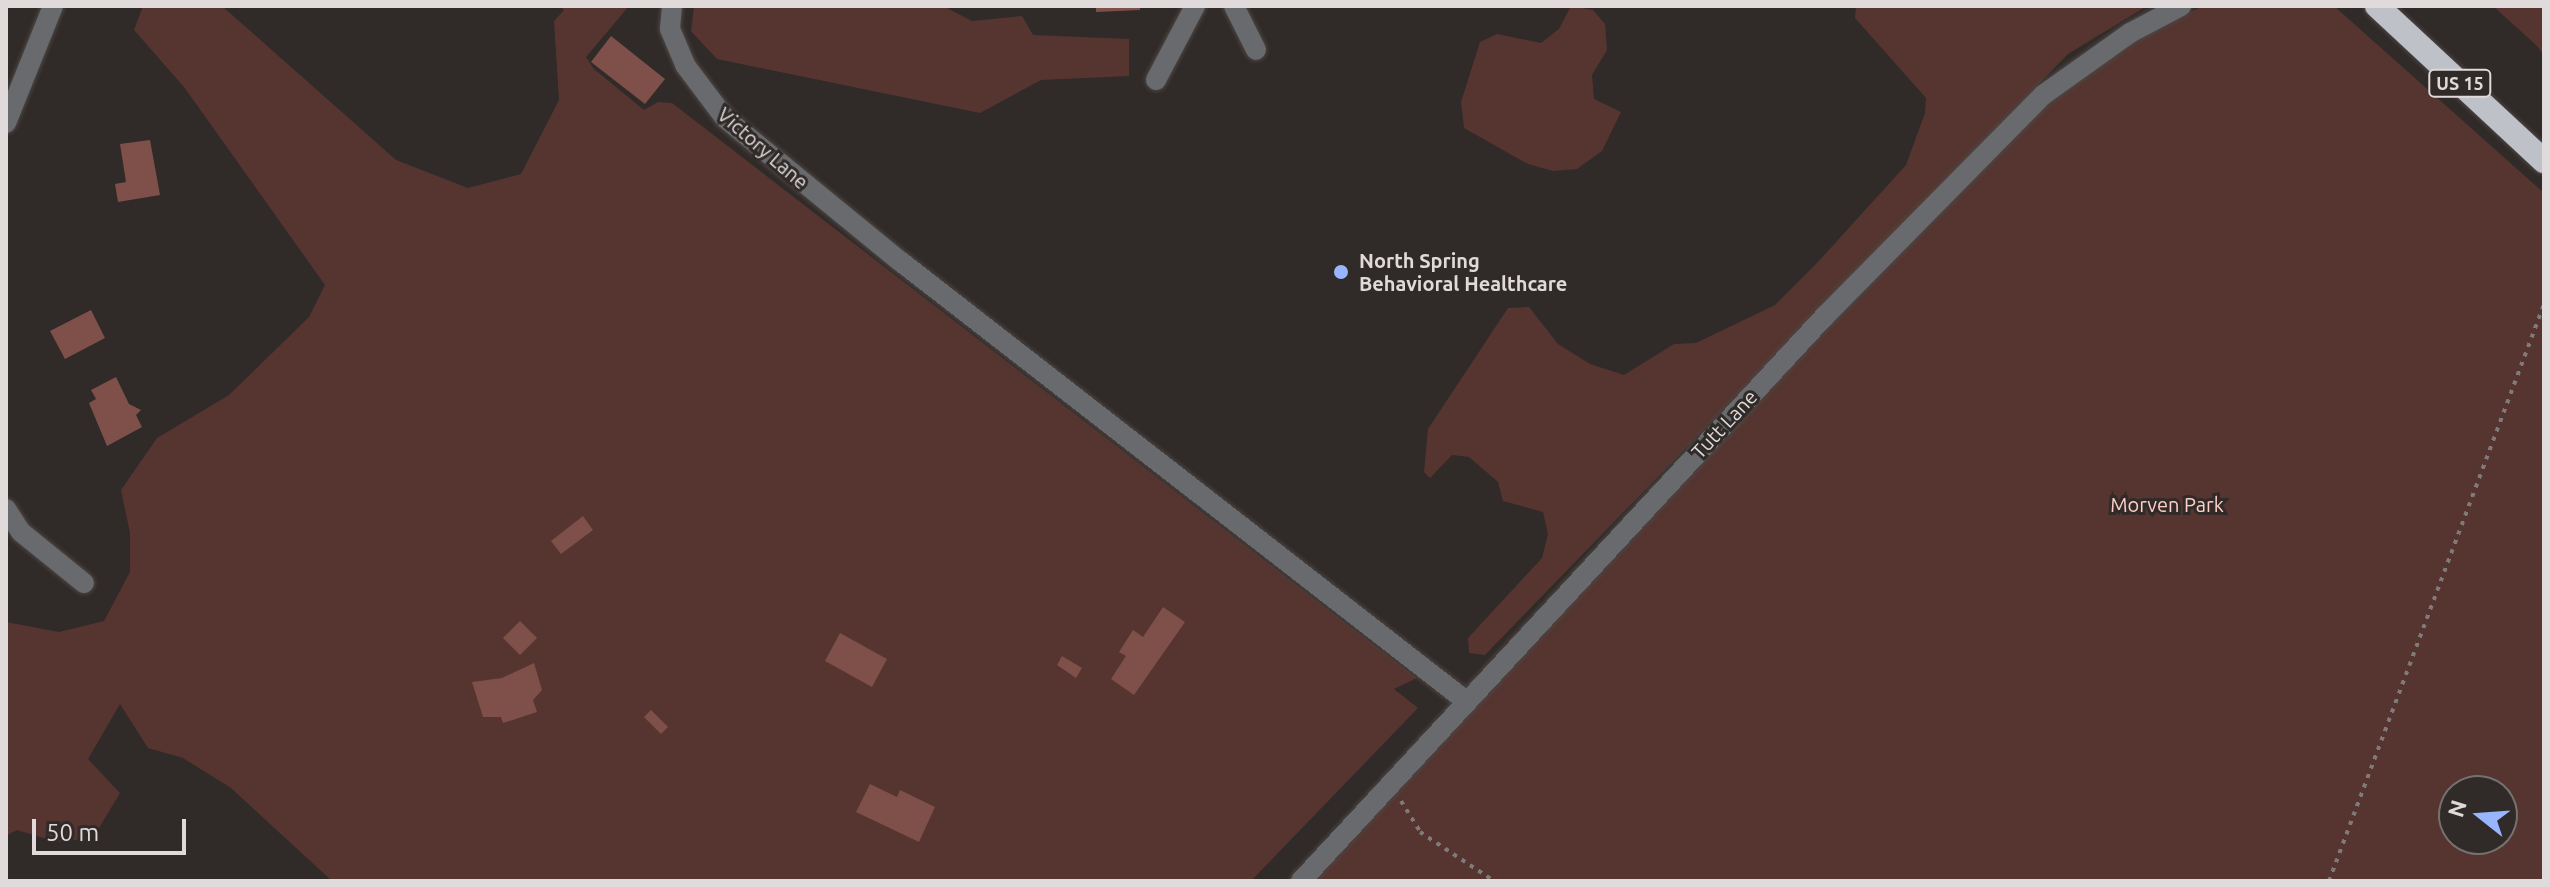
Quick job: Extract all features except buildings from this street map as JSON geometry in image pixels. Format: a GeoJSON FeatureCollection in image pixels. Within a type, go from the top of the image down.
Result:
{"type":"FeatureCollection","features":[{"type":"Feature","properties":{"kind":"highway","name":"US 15"},"geometry":{"type":"LineString","coordinates":[[2377,6],[2544,161]]}},
{"type":"Feature","properties":{"kind":"street"},"geometry":{"type":"LineString","coordinates":[[6,123],[53,6]]}},
{"type":"Feature","properties":{"kind":"street","name":"Victory Lane"},"geometry":{"type":"LineString","coordinates":[[672,6],[670,29],[685,65],[725,118],[900,261],[1466,701]]}},
{"type":"Feature","properties":{"kind":"street"},"geometry":{"type":"LineString","coordinates":[[1156,80],[1195,6]]}},
{"type":"Feature","properties":{"kind":"street"},"geometry":{"type":"LineString","coordinates":[[1234,6],[1256,50]]}},
{"type":"Feature","properties":{"kind":"street","name":"Tutt Lane"},"geometry":{"type":"LineString","coordinates":[[1301,881],[1825,316],[2043,95],[2130,33],[2181,6]]}},
{"type":"Feature","properties":{"kind":"street"},"geometry":{"type":"LineString","coordinates":[[6,509],[21,532],[84,583]]}},
{"type":"Feature","properties":{"kind":"path"},"geometry":{"type":"LineString","coordinates":[[2329,881],[2544,304]]}},
{"type":"Feature","properties":{"kind":"path"},"geometry":{"type":"LineString","coordinates":[[1392,782],[1420,832],[1494,881]]}},
{"type":"Feature","properties":{"kind":"green space"},"geometry":{"type":"Polygon","coordinates":[[[143,6],[222,6],[396,160],[468,188],[521,174],[559,100],[554,21],[564,10],[560,6],[629,6],[586,57],[594,69],[644,110],[658,102],[672,103],[1417,678],[1394,689],[1418,708],[1251,881],[332,881],[231,788],[183,758],[148,748],[120,704],[88,759],[120,793],[93,838],[57,842],[17,830],[6,836],[6,622],[59,632],[104,621],[130,572],[130,533],[121,490],[157,438],[229,395],[309,317],[325,285],[184,87],[134,30],[143,6]]]}},
{"type":"Feature","properties":{"kind":"green space"},"geometry":{"type":"Polygon","coordinates":[[[694,6],[943,6],[972,21],[1022,16],[1033,35],[1129,39],[1129,76],[1041,80],[980,113],[717,59],[691,31],[694,6]]]}},
{"type":"Feature","properties":{"kind":"green space"},"geometry":{"type":"Polygon","coordinates":[[[1571,6],[1593,10],[1605,24],[1607,50],[1592,75],[1594,99],[1621,112],[1602,151],[1577,169],[1553,171],[1528,164],[1464,128],[1461,102],[1480,42],[1497,34],[1541,43],[1559,29],[1571,6]]]}},
{"type":"Feature","properties":{"kind":"green space"},"geometry":{"type":"Polygon","coordinates":[[[1856,6],[2147,6],[2068,54],[1485,655],[1469,653],[1468,638],[1542,558],[1548,534],[1543,512],[1503,501],[1498,482],[1469,457],[1452,455],[1430,478],[1424,472],[1428,429],[1508,308],[1529,307],[1558,344],[1590,364],[1624,375],[1674,344],[1696,343],[1775,305],[1906,165],[1925,113],[1926,98],[1855,18],[1856,6]]]}},
{"type":"Feature","properties":{"kind":"green space","name":"Morven Park"},"geometry":{"type":"Polygon","coordinates":[[[2202,6],[2334,6],[2544,193],[2544,881],[1288,881],[2045,89],[2202,6]]]}},
{"type":"Feature","properties":{"kind":"green space"},"geometry":{"type":"Polygon","coordinates":[[[2493,6],[2544,6],[2544,55],[2537,46],[2493,6]]]}},
{"type":"Feature","properties":{"kind":"place","name":"North Spring Behavioral Healthcare"},"geometry":{"type":"Point","coordinates":[1341,272]}}]}
